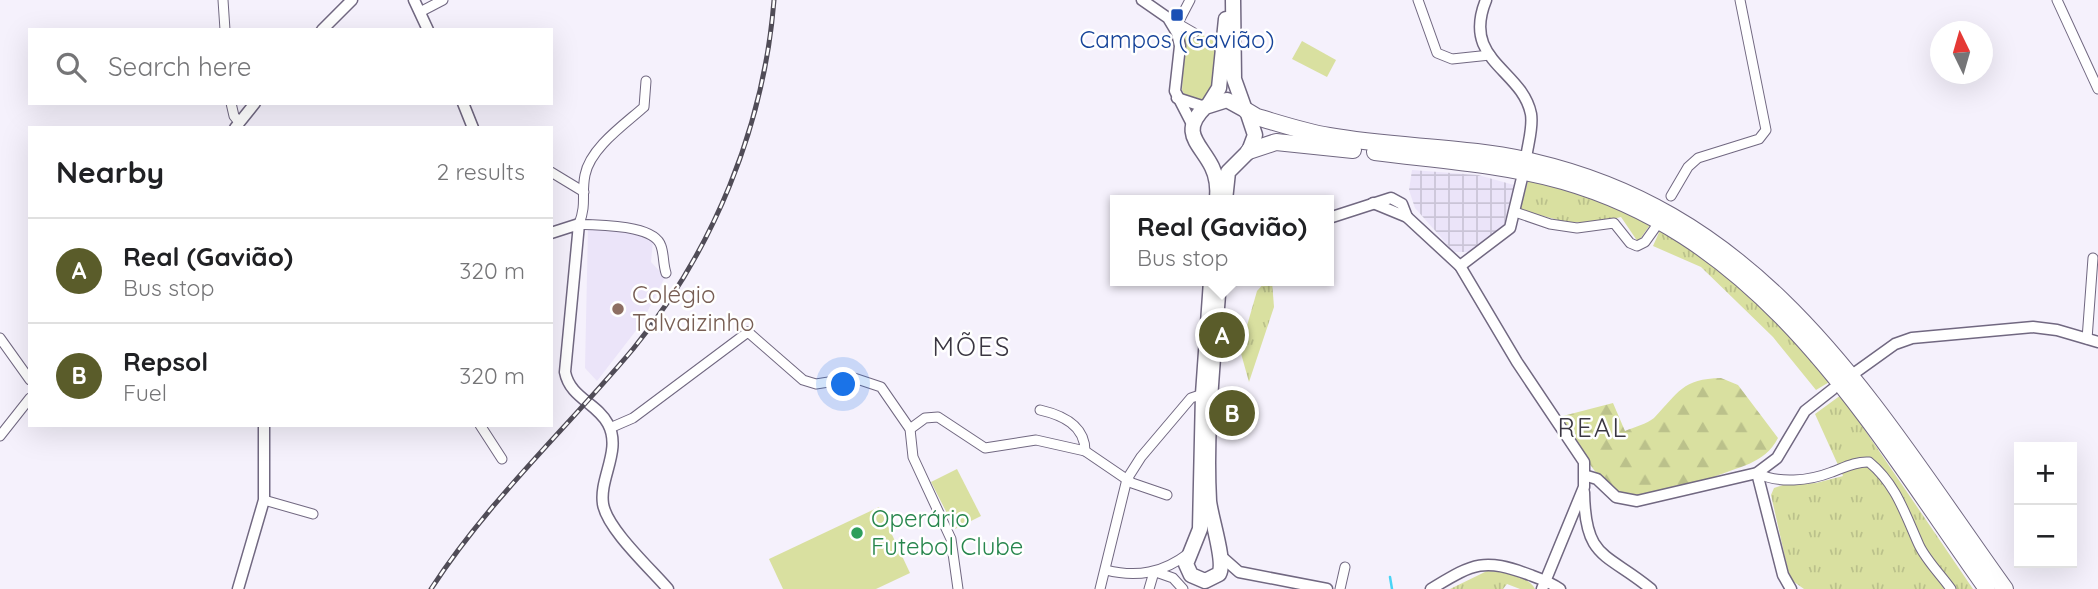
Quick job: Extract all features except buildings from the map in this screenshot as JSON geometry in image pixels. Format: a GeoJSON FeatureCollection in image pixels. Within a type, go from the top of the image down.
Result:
{"type":"FeatureCollection","features":[{"type":"Feature","properties":{"kind":"highway"},"geometry":{"type":"LineString","coordinates":[[1246,109],[1257,117],[1329,136],[1480,153],[1542,164],[1618,189],[1690,226],[1746,266],[1804,320],[1866,398],[2005,589]]}},
{"type":"Feature","properties":{"kind":"highway"},"geometry":{"type":"LineString","coordinates":[[1244,155],[1276,142],[1510,169],[1582,187],[1633,209],[1684,236],[1748,282],[1794,326],[1848,394],[1987,589]]}},
{"type":"Feature","properties":{"kind":"main road"},"geometry":{"type":"LineString","coordinates":[[1221,195],[1205,156],[1195,143],[1193,126],[1219,88],[1231,0]]}},
{"type":"Feature","properties":{"kind":"main road"},"geometry":{"type":"LineString","coordinates":[[1224,195],[1228,172],[1244,155],[1255,135],[1252,118],[1234,79],[1231,0]]}},
{"type":"Feature","properties":{"kind":"main road"},"geometry":{"type":"LineString","coordinates":[[1207,105],[1227,100],[1246,109]]}},
{"type":"Feature","properties":{"kind":"main road"},"geometry":{"type":"LineString","coordinates":[[1205,156],[1222,163],[1244,155]]}},
{"type":"Feature","properties":{"kind":"main road"},"geometry":{"type":"LineString","coordinates":[[1211,286],[1203,394],[1201,523],[1186,564],[1204,583],[1222,569],[1213,529],[1209,491],[1219,286]]}},
{"type":"Feature","properties":{"kind":"main road"},"geometry":{"type":"LineString","coordinates":[[1191,551],[1204,544],[1221,555]]}},
{"type":"Feature","properties":{"kind":"street"},"geometry":{"type":"LineString","coordinates":[[223,0],[225,28]]}},
{"type":"Feature","properties":{"kind":"street"},"geometry":{"type":"LineString","coordinates":[[324,28],[352,0]]}},
{"type":"Feature","properties":{"kind":"street"},"geometry":{"type":"LineString","coordinates":[[414,0],[427,28]]}},
{"type":"Feature","properties":{"kind":"street"},"geometry":{"type":"LineString","coordinates":[[420,12],[443,0]]}},
{"type":"Feature","properties":{"kind":"street"},"geometry":{"type":"LineString","coordinates":[[1142,0],[1194,33]]}},
{"type":"Feature","properties":{"kind":"street"},"geometry":{"type":"LineString","coordinates":[[1174,22],[1190,0]]}},
{"type":"Feature","properties":{"kind":"street"},"geometry":{"type":"LineString","coordinates":[[1418,0],[1437,53],[1452,59],[1490,55]]}},
{"type":"Feature","properties":{"kind":"street"},"geometry":{"type":"LineString","coordinates":[[1486,0],[1481,14],[1480,34],[1490,55],[1530,111],[1527,152]]}},
{"type":"Feature","properties":{"kind":"street"},"geometry":{"type":"LineString","coordinates":[[1671,196],[1695,161],[1759,139],[1766,131],[1740,0]]}},
{"type":"Feature","properties":{"kind":"street"},"geometry":{"type":"LineString","coordinates":[[2057,0],[2098,89]]}},
{"type":"Feature","properties":{"kind":"street"},"geometry":{"type":"LineString","coordinates":[[1174,22],[1180,46],[1174,81],[1177,98],[1193,126]]}},
{"type":"Feature","properties":{"kind":"street"},"geometry":{"type":"LineString","coordinates":[[646,80],[644,107],[595,156],[585,172],[586,204],[579,224],[565,372],[569,386],[599,413],[610,428],[612,449],[603,491],[603,507],[610,521],[668,589]]}},
{"type":"Feature","properties":{"kind":"street"},"geometry":{"type":"LineString","coordinates":[[1177,98],[1207,105]]}},
{"type":"Feature","properties":{"kind":"street"},"geometry":{"type":"LineString","coordinates":[[231,105],[237,125]]}},
{"type":"Feature","properties":{"kind":"street"},"geometry":{"type":"LineString","coordinates":[[237,125],[253,105]]}},
{"type":"Feature","properties":{"kind":"street"},"geometry":{"type":"LineString","coordinates":[[464,105],[475,126]]}},
{"type":"Feature","properties":{"kind":"street"},"geometry":{"type":"LineString","coordinates":[[553,173],[584,192]]}},
{"type":"Feature","properties":{"kind":"street"},"geometry":{"type":"LineString","coordinates":[[1460,266],[1505,234],[1515,212],[1522,178]]}},
{"type":"Feature","properties":{"kind":"street"},"geometry":{"type":"LineString","coordinates":[[1334,216],[1373,203],[1400,202],[1407,217],[1460,266],[1517,362],[1584,462],[1587,524],[1593,546],[1651,589]]}},
{"type":"Feature","properties":{"kind":"street"},"geometry":{"type":"LineString","coordinates":[[1515,212],[1563,227],[1588,229],[1614,223],[1635,246],[1643,244],[1655,228]]}},
{"type":"Feature","properties":{"kind":"street"},"geometry":{"type":"LineString","coordinates":[[553,232],[579,224],[647,231],[657,238],[663,248],[662,261],[666,273]]}},
{"type":"Feature","properties":{"kind":"street"},"geometry":{"type":"LineString","coordinates":[[1856,372],[1895,344],[1912,338],[2033,327],[2093,341],[2093,258]]}},
{"type":"Feature","properties":{"kind":"street"},"geometry":{"type":"LineString","coordinates":[[610,428],[633,418],[748,332],[803,380],[816,384],[853,378],[881,387],[910,429],[914,457],[951,539],[958,589]]}},
{"type":"Feature","properties":{"kind":"street"},"geometry":{"type":"LineString","coordinates":[[0,338],[28,377]]}},
{"type":"Feature","properties":{"kind":"street"},"geometry":{"type":"LineString","coordinates":[[1585,481],[1597,480],[1615,497],[1637,501],[1757,473],[1777,458],[1804,411],[1833,389]]}},
{"type":"Feature","properties":{"kind":"street"},"geometry":{"type":"LineString","coordinates":[[1100,589],[1127,479],[1141,457],[1191,398],[1203,394]]}},
{"type":"Feature","properties":{"kind":"street"},"geometry":{"type":"LineString","coordinates":[[0,436],[28,401]]}},
{"type":"Feature","properties":{"kind":"street"},"geometry":{"type":"LineString","coordinates":[[1040,410],[1073,424],[1083,437],[1085,451]]}},
{"type":"Feature","properties":{"kind":"street"},"geometry":{"type":"LineString","coordinates":[[910,429],[925,418],[938,417],[985,448],[1036,440],[1085,451],[1127,479],[1167,495]]}},
{"type":"Feature","properties":{"kind":"street"},"geometry":{"type":"LineString","coordinates":[[238,589],[264,500],[264,427]]}},
{"type":"Feature","properties":{"kind":"street"},"geometry":{"type":"LineString","coordinates":[[481,427],[502,459]]}},
{"type":"Feature","properties":{"kind":"street"},"geometry":{"type":"LineString","coordinates":[[1757,473],[1772,481],[1822,476],[1858,463],[1869,462],[1891,486],[1913,526],[1920,546],[1951,589]]}},
{"type":"Feature","properties":{"kind":"street"},"geometry":{"type":"LineString","coordinates":[[1757,473],[1783,575],[1791,589]]}},
{"type":"Feature","properties":{"kind":"street"},"geometry":{"type":"LineString","coordinates":[[1544,585],[1585,481]]}},
{"type":"Feature","properties":{"kind":"street"},"geometry":{"type":"LineString","coordinates":[[264,500],[313,514]]}},
{"type":"Feature","properties":{"kind":"street"},"geometry":{"type":"LineString","coordinates":[[1575,511],[1587,524]]}},
{"type":"Feature","properties":{"kind":"street"},"geometry":{"type":"LineString","coordinates":[[1106,570],[1129,574],[1154,572],[1172,566],[1191,551]]}},
{"type":"Feature","properties":{"kind":"street"},"geometry":{"type":"LineString","coordinates":[[1221,555],[1239,572]]}},
{"type":"Feature","properties":{"kind":"street"},"geometry":{"type":"LineString","coordinates":[[1431,589],[1466,569],[1485,563],[1510,566],[1544,585],[1560,589]]}},
{"type":"Feature","properties":{"kind":"street"},"geometry":{"type":"LineString","coordinates":[[1340,589],[1345,567]]}},
{"type":"Feature","properties":{"kind":"street"},"geometry":{"type":"LineString","coordinates":[[1149,589],[1154,572]]}},
{"type":"Feature","properties":{"kind":"street"},"geometry":{"type":"LineString","coordinates":[[1154,572],[1172,578],[1183,589]]}},
{"type":"Feature","properties":{"kind":"street"},"geometry":{"type":"LineString","coordinates":[[1204,583],[1239,572],[1327,589]]}},
{"type":"Feature","properties":{"kind":"shaded area"},"geometry":{"type":"Polygon","coordinates":[[[1412,170],[1478,175],[1514,185],[1503,229],[1474,252],[1454,252],[1415,208],[1409,190],[1412,170]]]}},
{"type":"Feature","properties":{"kind":"shaded area","name":"Colégio Talvaizinho"},"geometry":{"type":"Polygon","coordinates":[[[588,228],[640,233],[653,241],[651,262],[665,277],[641,324],[597,381],[585,368],[588,228]]]}},
{"type":"Feature","properties":{"kind":"green space"},"geometry":{"type":"Polygon","coordinates":[[[1185,33],[1195,40],[1199,33],[1217,43],[1214,89],[1199,103],[1186,98],[1182,90],[1185,33]]]}},
{"type":"Feature","properties":{"kind":"green space"},"geometry":{"type":"Polygon","coordinates":[[[1302,41],[1336,60],[1327,77],[1292,59],[1302,41]]]}},
{"type":"Feature","properties":{"kind":"green space"},"geometry":{"type":"Polygon","coordinates":[[[1528,181],[1560,184],[1652,222],[1638,242],[1621,217],[1597,223],[1566,222],[1520,210],[1528,181]]]}},
{"type":"Feature","properties":{"kind":"green space"},"geometry":{"type":"Polygon","coordinates":[[[1661,228],[1759,298],[1831,381],[1816,390],[1773,337],[1701,267],[1653,246],[1661,228]]]}},
{"type":"Feature","properties":{"kind":"green space"},"geometry":{"type":"Polygon","coordinates":[[[1262,286],[1272,286],[1274,307],[1249,382],[1240,350],[1257,291],[1262,286]]]}},
{"type":"Feature","properties":{"kind":"green space"},"geometry":{"type":"Polygon","coordinates":[[[1721,378],[1738,385],[1778,438],[1758,459],[1712,478],[1711,481],[1639,496],[1620,493],[1599,476],[1559,417],[1613,403],[1625,431],[1654,418],[1689,384],[1721,378]]]}},
{"type":"Feature","properties":{"kind":"green space"},"geometry":{"type":"Polygon","coordinates":[[[1841,395],[1973,589],[1804,589],[1790,579],[1771,495],[1774,488],[1783,485],[1816,483],[1843,476],[1815,414],[1841,395]]]}},
{"type":"Feature","properties":{"kind":"green space"},"geometry":{"type":"Polygon","coordinates":[[[957,469],[981,516],[955,529],[931,482],[957,469]]]}},
{"type":"Feature","properties":{"kind":"green space","name":"Operário Futebol Clube"},"geometry":{"type":"Polygon","coordinates":[[[879,507],[910,573],[876,589],[783,589],[769,559],[879,507]]]}},
{"type":"Feature","properties":{"kind":"green space"},"geometry":{"type":"Polygon","coordinates":[[[1487,571],[1521,578],[1535,589],[1520,589],[1507,584],[1503,589],[1450,589],[1487,571]]]}},
{"type":"Feature","properties":{"kind":"waterway"},"geometry":{"type":"LineString","coordinates":[[1390,577],[1392,589]]}},
{"type":"Feature","properties":{"kind":"railway"},"geometry":{"type":"LineString","coordinates":[[431,589],[502,495],[633,349],[662,311],[687,271],[730,185],[746,140],[759,94],[774,0]]}},
{"type":"Feature","properties":{"kind":"place","name":"Campos (Gavião)"},"geometry":{"type":"Point","coordinates":[1177,15]}},
{"type":"Feature","properties":{"kind":"place","name":"Colégio Talvaizinho"},"geometry":{"type":"Point","coordinates":[618,309]}},
{"type":"Feature","properties":{"kind":"place","name":"Real (Gavião)"},"geometry":{"type":"Point","coordinates":[1222,335]}},
{"type":"Feature","properties":{"kind":"place","name":"Repsol"},"geometry":{"type":"Point","coordinates":[1232,413]}},
{"type":"Feature","properties":{"kind":"place","name":"Operário Futebol Clube"},"geometry":{"type":"Point","coordinates":[857,533]}},
{"type":"Feature","properties":{"kind":"district","name":"MÕES"},"geometry":{"type":"Point","coordinates":[972,347]}},
{"type":"Feature","properties":{"kind":"district","name":"REAL"},"geometry":{"type":"Point","coordinates":[1593,428]}}]}
